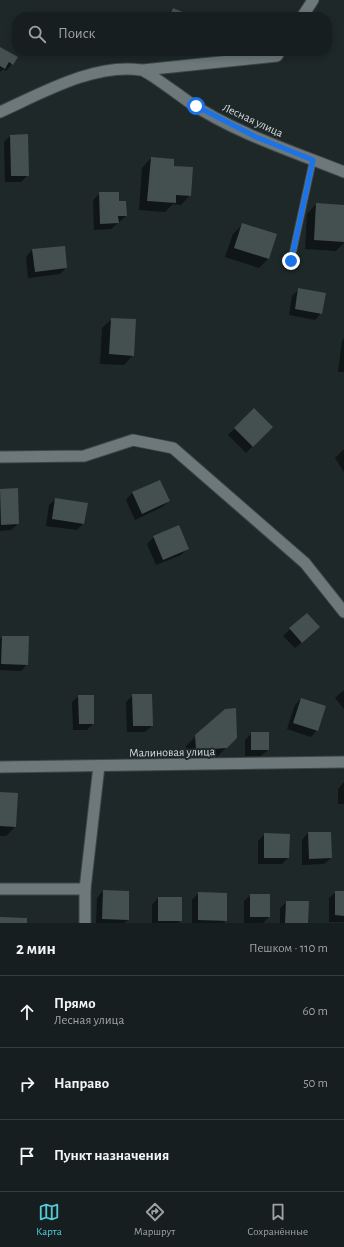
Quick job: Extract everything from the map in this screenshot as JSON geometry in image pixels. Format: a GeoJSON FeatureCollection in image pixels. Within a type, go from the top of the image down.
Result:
{"type":"FeatureCollection","features":[{"type":"Feature","properties":{"kind":"street"},"geometry":{"type":"LineString","coordinates":[[305,12],[313,0]]}},
{"type":"Feature","properties":{"kind":"street"},"geometry":{"type":"LineString","coordinates":[[0,112],[65,83],[112,70],[143,70],[277,56]]}},
{"type":"Feature","properties":{"kind":"street","name":"Лесная улица"},"geometry":{"type":"LineString","coordinates":[[143,70],[196,106],[256,137],[344,172]]}},
{"type":"Feature","properties":{"kind":"street"},"geometry":{"type":"LineString","coordinates":[[0,457],[84,456],[133,440],[172,448],[305,563],[344,612]]}},
{"type":"Feature","properties":{"kind":"street","name":"Малиновая улица"},"geometry":{"type":"LineString","coordinates":[[0,767],[344,762]]}},
{"type":"Feature","properties":{"kind":"street"},"geometry":{"type":"LineString","coordinates":[[85,923],[85,889],[99,766]]}},
{"type":"Feature","properties":{"kind":"street"},"geometry":{"type":"LineString","coordinates":[[0,889],[85,889]]}},
{"type":"Feature","properties":{"kind":"lane"},"geometry":{"type":"LineString","coordinates":[[291,261],[313,160]]}},
{"type":"Feature","properties":{"kind":"building"},"geometry":{"type":"Polygon","coordinates":[[[173,8],[183,12],[171,12],[173,8]]]}},
{"type":"Feature","properties":{"kind":"building"},"geometry":{"type":"Polygon","coordinates":[[[0,47],[12,54],[12,56],[18,57],[13,65],[9,62],[5,69],[0,66],[0,47]]]}},
{"type":"Feature","properties":{"kind":"building"},"geometry":{"type":"Polygon","coordinates":[[[28,134],[29,176],[11,176],[10,135],[28,134]]]}},
{"type":"Feature","properties":{"kind":"building"},"geometry":{"type":"Polygon","coordinates":[[[151,157],[174,159],[174,166],[193,167],[191,196],[176,195],[176,203],[147,201],[151,157]]]}},
{"type":"Feature","properties":{"kind":"building"},"geometry":{"type":"Polygon","coordinates":[[[99,192],[119,192],[119,201],[126,201],[127,216],[118,216],[119,223],[100,224],[99,192]]]}},
{"type":"Feature","properties":{"kind":"building"},"geometry":{"type":"Polygon","coordinates":[[[316,203],[344,205],[344,242],[314,240],[316,203]]]}},
{"type":"Feature","properties":{"kind":"building"},"geometry":{"type":"Polygon","coordinates":[[[242,223],[277,234],[269,259],[234,248],[242,223]]]}},
{"type":"Feature","properties":{"kind":"building"},"geometry":{"type":"Polygon","coordinates":[[[65,246],[67,268],[35,272],[32,249],[65,246]]]}},
{"type":"Feature","properties":{"kind":"building"},"geometry":{"type":"Polygon","coordinates":[[[298,288],[326,293],[322,314],[295,309],[298,288]]]}},
{"type":"Feature","properties":{"kind":"building"},"geometry":{"type":"Polygon","coordinates":[[[111,318],[136,319],[134,356],[109,354],[111,318]]]}},
{"type":"Feature","properties":{"kind":"building"},"geometry":{"type":"Polygon","coordinates":[[[254,408],[273,427],[253,447],[234,428],[254,408]]]}},
{"type":"Feature","properties":{"kind":"building"},"geometry":{"type":"Polygon","coordinates":[[[160,480],[170,501],[142,514],[132,492],[160,480]]]}},
{"type":"Feature","properties":{"kind":"building"},"geometry":{"type":"Polygon","coordinates":[[[18,488],[19,524],[1,525],[0,489],[18,488]]]}},
{"type":"Feature","properties":{"kind":"building"},"geometry":{"type":"Polygon","coordinates":[[[55,498],[88,503],[84,524],[52,519],[55,498]]]}},
{"type":"Feature","properties":{"kind":"building"},"geometry":{"type":"Polygon","coordinates":[[[179,525],[189,549],[163,560],[153,536],[179,525]]]}},
{"type":"Feature","properties":{"kind":"building"},"geometry":{"type":"Polygon","coordinates":[[[307,613],[320,627],[302,643],[289,628],[307,613]]]}},
{"type":"Feature","properties":{"kind":"building"},"geometry":{"type":"Polygon","coordinates":[[[2,636],[29,636],[28,665],[1,664],[2,636]]]}},
{"type":"Feature","properties":{"kind":"building"},"geometry":{"type":"Polygon","coordinates":[[[132,694],[152,694],[153,726],[133,726],[132,694]]]}},
{"type":"Feature","properties":{"kind":"building"},"geometry":{"type":"Polygon","coordinates":[[[78,695],[94,695],[94,724],[79,724],[78,695]]]}},
{"type":"Feature","properties":{"kind":"building"},"geometry":{"type":"Polygon","coordinates":[[[301,698],[326,706],[318,731],[293,723],[301,698]]]}},
{"type":"Feature","properties":{"kind":"building"},"geometry":{"type":"Polygon","coordinates":[[[236,708],[237,738],[227,748],[196,750],[195,735],[225,709],[236,708]]]}},
{"type":"Feature","properties":{"kind":"building"},"geometry":{"type":"Polygon","coordinates":[[[251,732],[269,732],[269,750],[251,750],[251,732]]]}},
{"type":"Feature","properties":{"kind":"building"},"geometry":{"type":"Polygon","coordinates":[[[0,792],[18,793],[16,827],[0,826],[0,792]]]}},
{"type":"Feature","properties":{"kind":"building"},"geometry":{"type":"Polygon","coordinates":[[[308,832],[331,832],[332,858],[309,859],[308,832]]]}},
{"type":"Feature","properties":{"kind":"building"},"geometry":{"type":"Polygon","coordinates":[[[264,833],[290,834],[289,858],[264,858],[264,833]]]}},
{"type":"Feature","properties":{"kind":"building"},"geometry":{"type":"Polygon","coordinates":[[[103,890],[129,891],[129,920],[102,919],[103,890]]]}},
{"type":"Feature","properties":{"kind":"building"},"geometry":{"type":"Polygon","coordinates":[[[335,891],[344,891],[344,916],[335,915],[335,891]]]}},
{"type":"Feature","properties":{"kind":"building"},"geometry":{"type":"Polygon","coordinates":[[[198,892],[227,893],[227,921],[198,920],[198,892]]]}},
{"type":"Feature","properties":{"kind":"building"},"geometry":{"type":"Polygon","coordinates":[[[250,894],[270,894],[270,917],[250,917],[250,894]]]}},
{"type":"Feature","properties":{"kind":"building"},"geometry":{"type":"Polygon","coordinates":[[[158,897],[182,897],[182,921],[158,921],[158,897]]]}},
{"type":"Feature","properties":{"kind":"building"},"geometry":{"type":"Polygon","coordinates":[[[286,901],[309,901],[308,923],[285,923],[286,901]]]}},
{"type":"Feature","properties":{"kind":"building"},"geometry":{"type":"Polygon","coordinates":[[[0,917],[27,918],[27,923],[0,923],[0,917]]]}},
{"type":"Feature","properties":{"kind":"route"},"geometry":{"type":"LineString","coordinates":[[196,106],[256,137],[313,160],[291,261]]}}]}
